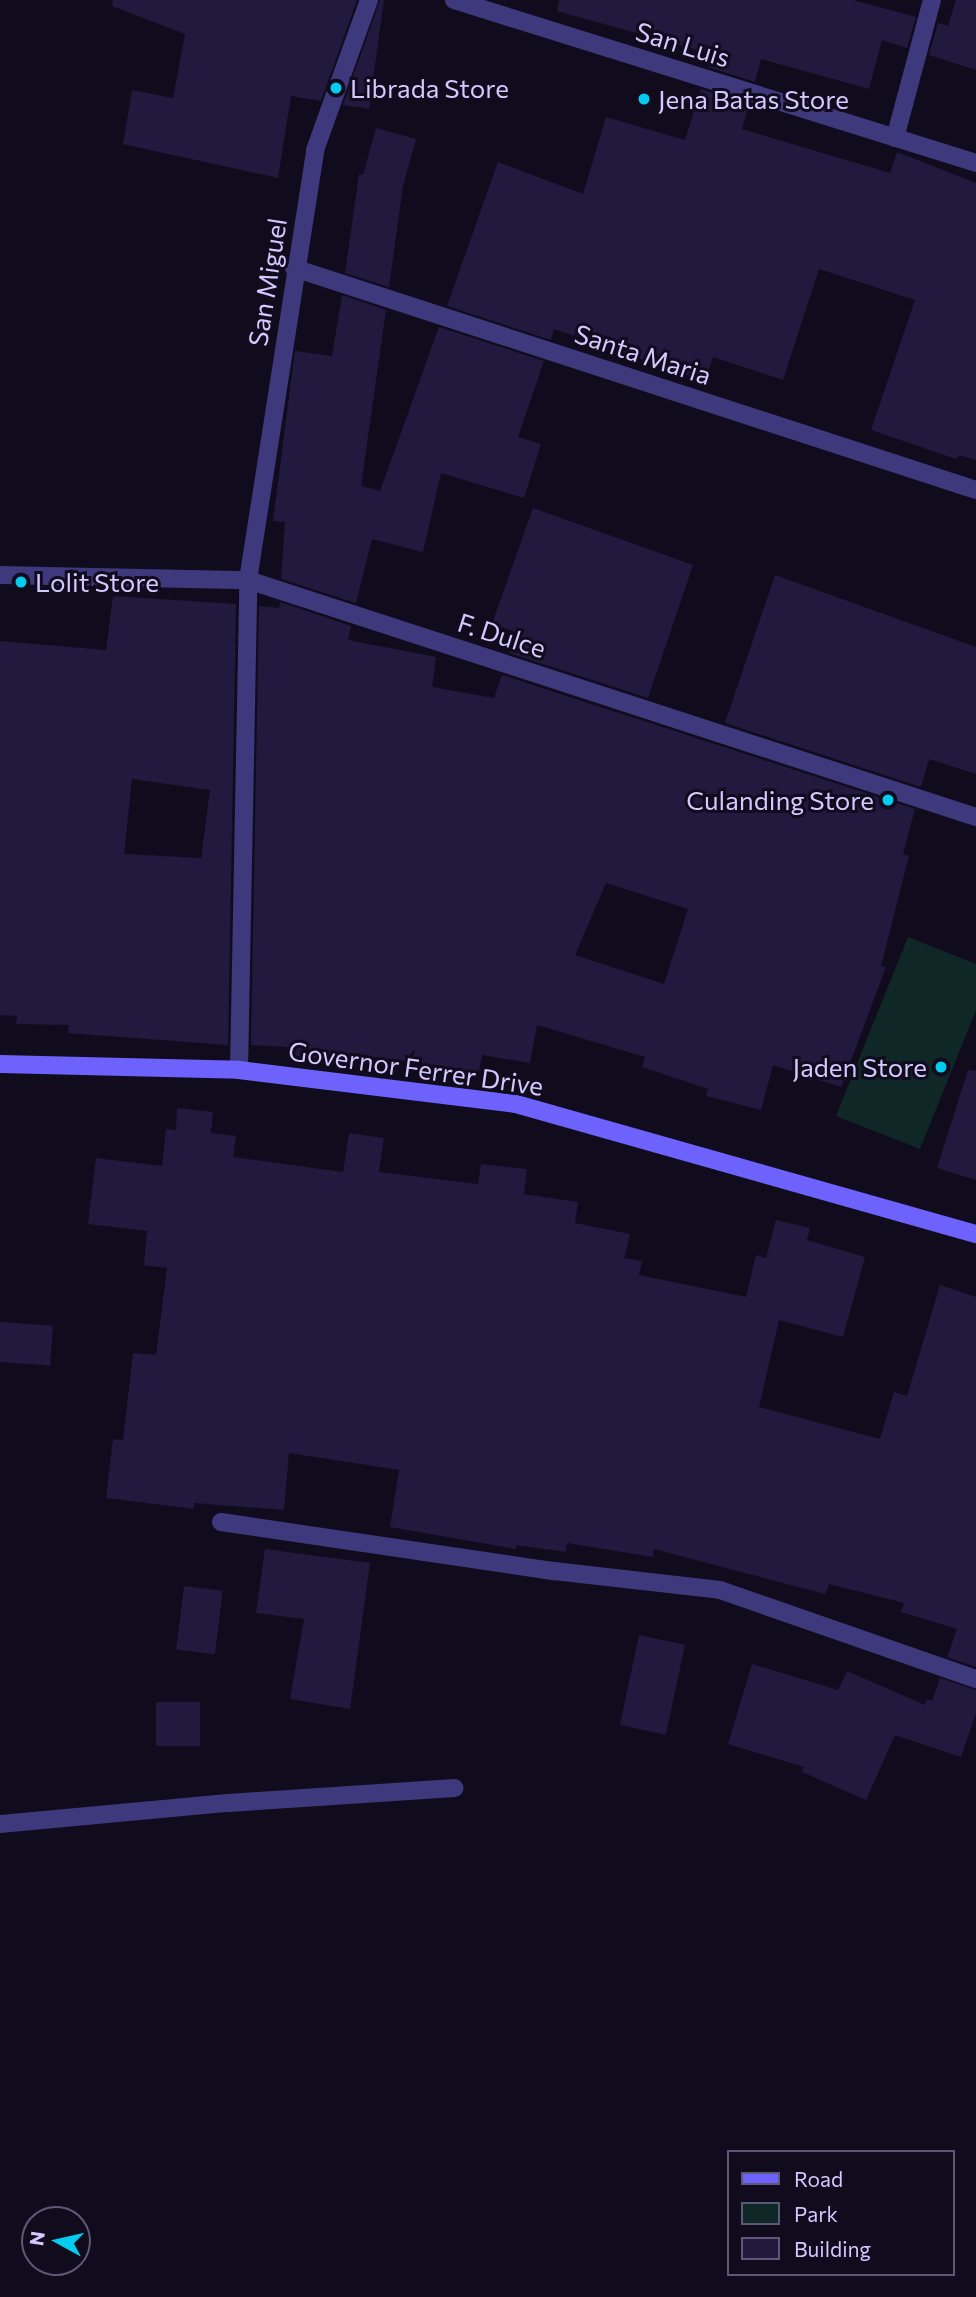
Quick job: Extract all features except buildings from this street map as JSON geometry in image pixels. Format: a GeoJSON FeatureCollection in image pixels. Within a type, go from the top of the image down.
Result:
{"type":"FeatureCollection","features":[{"type":"Feature","properties":{"kind":"main road","name":"Governor Ferrer Drive"},"geometry":{"type":"LineString","coordinates":[[0,1064],[239,1070],[516,1104],[976,1234]]}},
{"type":"Feature","properties":{"kind":"street","name":"San Miguel"},"geometry":{"type":"LineString","coordinates":[[239,1070],[248,580],[294,268],[315,150],[369,0]]}},
{"type":"Feature","properties":{"kind":"street","name":"San Luis"},"geometry":{"type":"LineString","coordinates":[[454,0],[976,163]]}},
{"type":"Feature","properties":{"kind":"street"},"geometry":{"type":"LineString","coordinates":[[895,138],[932,0]]}},
{"type":"Feature","properties":{"kind":"street","name":"Santa Maria"},"geometry":{"type":"LineString","coordinates":[[294,268],[976,490]]}},
{"type":"Feature","properties":{"kind":"street","name":"F. Dulce"},"geometry":{"type":"LineString","coordinates":[[0,575],[248,580],[976,817]]}},
{"type":"Feature","properties":{"kind":"street"},"geometry":{"type":"LineString","coordinates":[[221,1522],[554,1571],[720,1590],[976,1679]]}},
{"type":"Feature","properties":{"kind":"street"},"geometry":{"type":"LineString","coordinates":[[0,1824],[228,1803],[455,1788]]}},
{"type":"Feature","properties":{"kind":"green space"},"geometry":{"type":"Polygon","coordinates":[[[908,937],[976,964],[976,1010],[920,1149],[836,1116],[908,937]]]}},
{"type":"Feature","properties":{"kind":"place","name":"Librada Store"},"geometry":{"type":"Point","coordinates":[336,88]}},
{"type":"Feature","properties":{"kind":"place","name":"Jena Batas Store"},"geometry":{"type":"Point","coordinates":[644,99]}},
{"type":"Feature","properties":{"kind":"place","name":"Lolit Store"},"geometry":{"type":"Point","coordinates":[21,582]}},
{"type":"Feature","properties":{"kind":"place","name":"Culanding Store"},"geometry":{"type":"Point","coordinates":[888,800]}},
{"type":"Feature","properties":{"kind":"place","name":"Jaden Store"},"geometry":{"type":"Point","coordinates":[941,1067]}}]}
